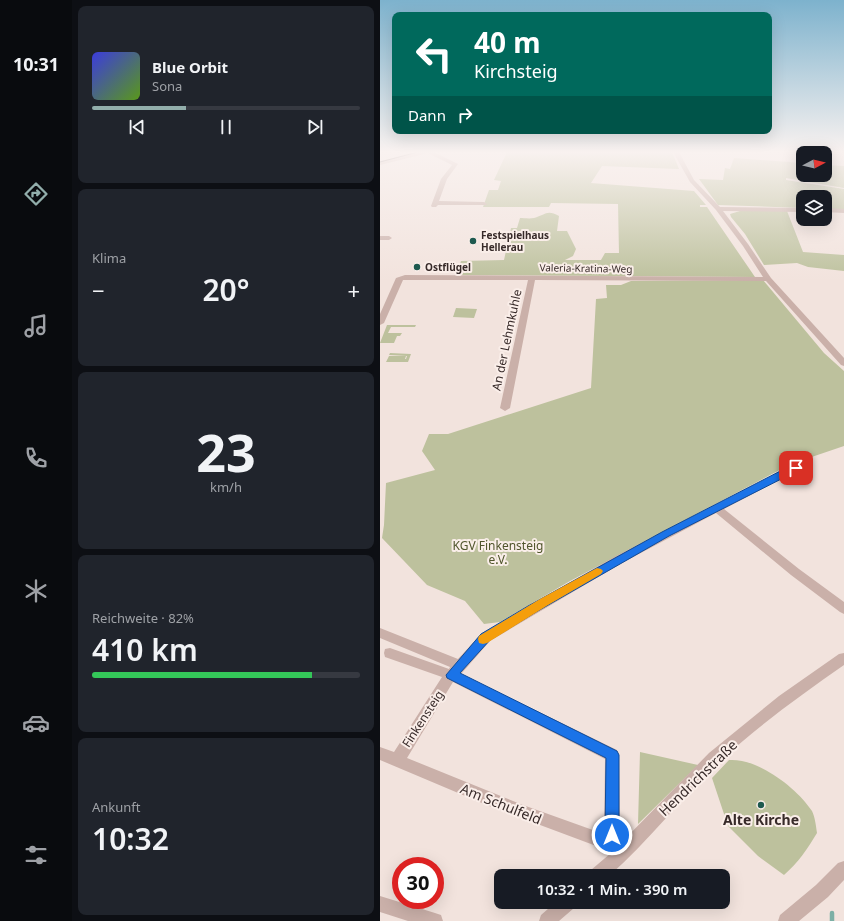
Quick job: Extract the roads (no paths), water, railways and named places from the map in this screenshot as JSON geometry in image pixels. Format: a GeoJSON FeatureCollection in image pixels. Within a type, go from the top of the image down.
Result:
{"type":"FeatureCollection","features":[{"type":"Feature","properties":{"kind":"street"},"geometry":{"type":"LineString","coordinates":[[438,195],[435,205],[484,204]]}},
{"type":"Feature","properties":{"kind":"street"},"geometry":{"type":"LineString","coordinates":[[705,195],[746,245],[768,279],[844,363]]}},
{"type":"Feature","properties":{"kind":"street"},"geometry":{"type":"LineString","coordinates":[[718,209],[796,210]]}},
{"type":"Feature","properties":{"kind":"street"},"geometry":{"type":"LineString","coordinates":[[832,210],[844,211]]}},
{"type":"Feature","properties":{"kind":"street"},"geometry":{"type":"LineString","coordinates":[[380,238],[389,238]]}},
{"type":"Feature","properties":{"kind":"street","name":"Valeria-Kratina-Weg"},"geometry":{"type":"LineString","coordinates":[[380,323],[400,278],[405,276],[768,279]]}},
{"type":"Feature","properties":{"kind":"street","name":"An der Lehmkuhle"},"geometry":{"type":"LineString","coordinates":[[505,408],[532,277]]}},
{"type":"Feature","properties":{"kind":"street","name":"Finkensteig"},"geometry":{"type":"LineString","coordinates":[[397,760],[455,670],[486,637],[618,560],[796,468]]}},
{"type":"Feature","properties":{"kind":"street"},"geometry":{"type":"LineString","coordinates":[[716,508],[795,572],[844,609]]}},
{"type":"Feature","properties":{"kind":"street"},"geometry":{"type":"LineString","coordinates":[[380,633],[455,670],[612,755],[617,848]]}},
{"type":"Feature","properties":{"kind":"street"},"geometry":{"type":"LineString","coordinates":[[390,653],[455,670]]}},
{"type":"Feature","properties":{"kind":"street","name":"Hendrichstraße"},"geometry":{"type":"LineString","coordinates":[[602,869],[617,848],[714,758],[784,700],[844,658]]}},
{"type":"Feature","properties":{"kind":"street","name":"Am Schulfeld"},"geometry":{"type":"LineString","coordinates":[[380,753],[554,825],[617,848]]}},
{"type":"Feature","properties":{"kind":"street"},"geometry":{"type":"LineString","coordinates":[[786,921],[822,891],[844,869]]}},
{"type":"Feature","properties":{"kind":"street"},"geometry":{"type":"LineString","coordinates":[[380,904],[435,921]]}},
{"type":"Feature","properties":{"kind":"street"},"geometry":{"type":"LineString","coordinates":[[548,921],[561,909]]}},
{"type":"Feature","properties":{"kind":"waterway"},"geometry":{"type":"LineString","coordinates":[[832,913],[832,921]]}},
{"type":"Feature","properties":{"kind":"place","name":"Festspielhaus Hellerau"},"geometry":{"type":"Point","coordinates":[473,241]}},
{"type":"Feature","properties":{"kind":"place","name":"Ostflügel"},"geometry":{"type":"Point","coordinates":[417,267]}},
{"type":"Feature","properties":{"kind":"place","name":"Alte Kirche"},"geometry":{"type":"Point","coordinates":[761,805]}},
{"type":"Feature","properties":{"kind":"park label","name":"KGV Finkensteig e.V."},"geometry":{"type":"Point","coordinates":[498,553]}}]}
